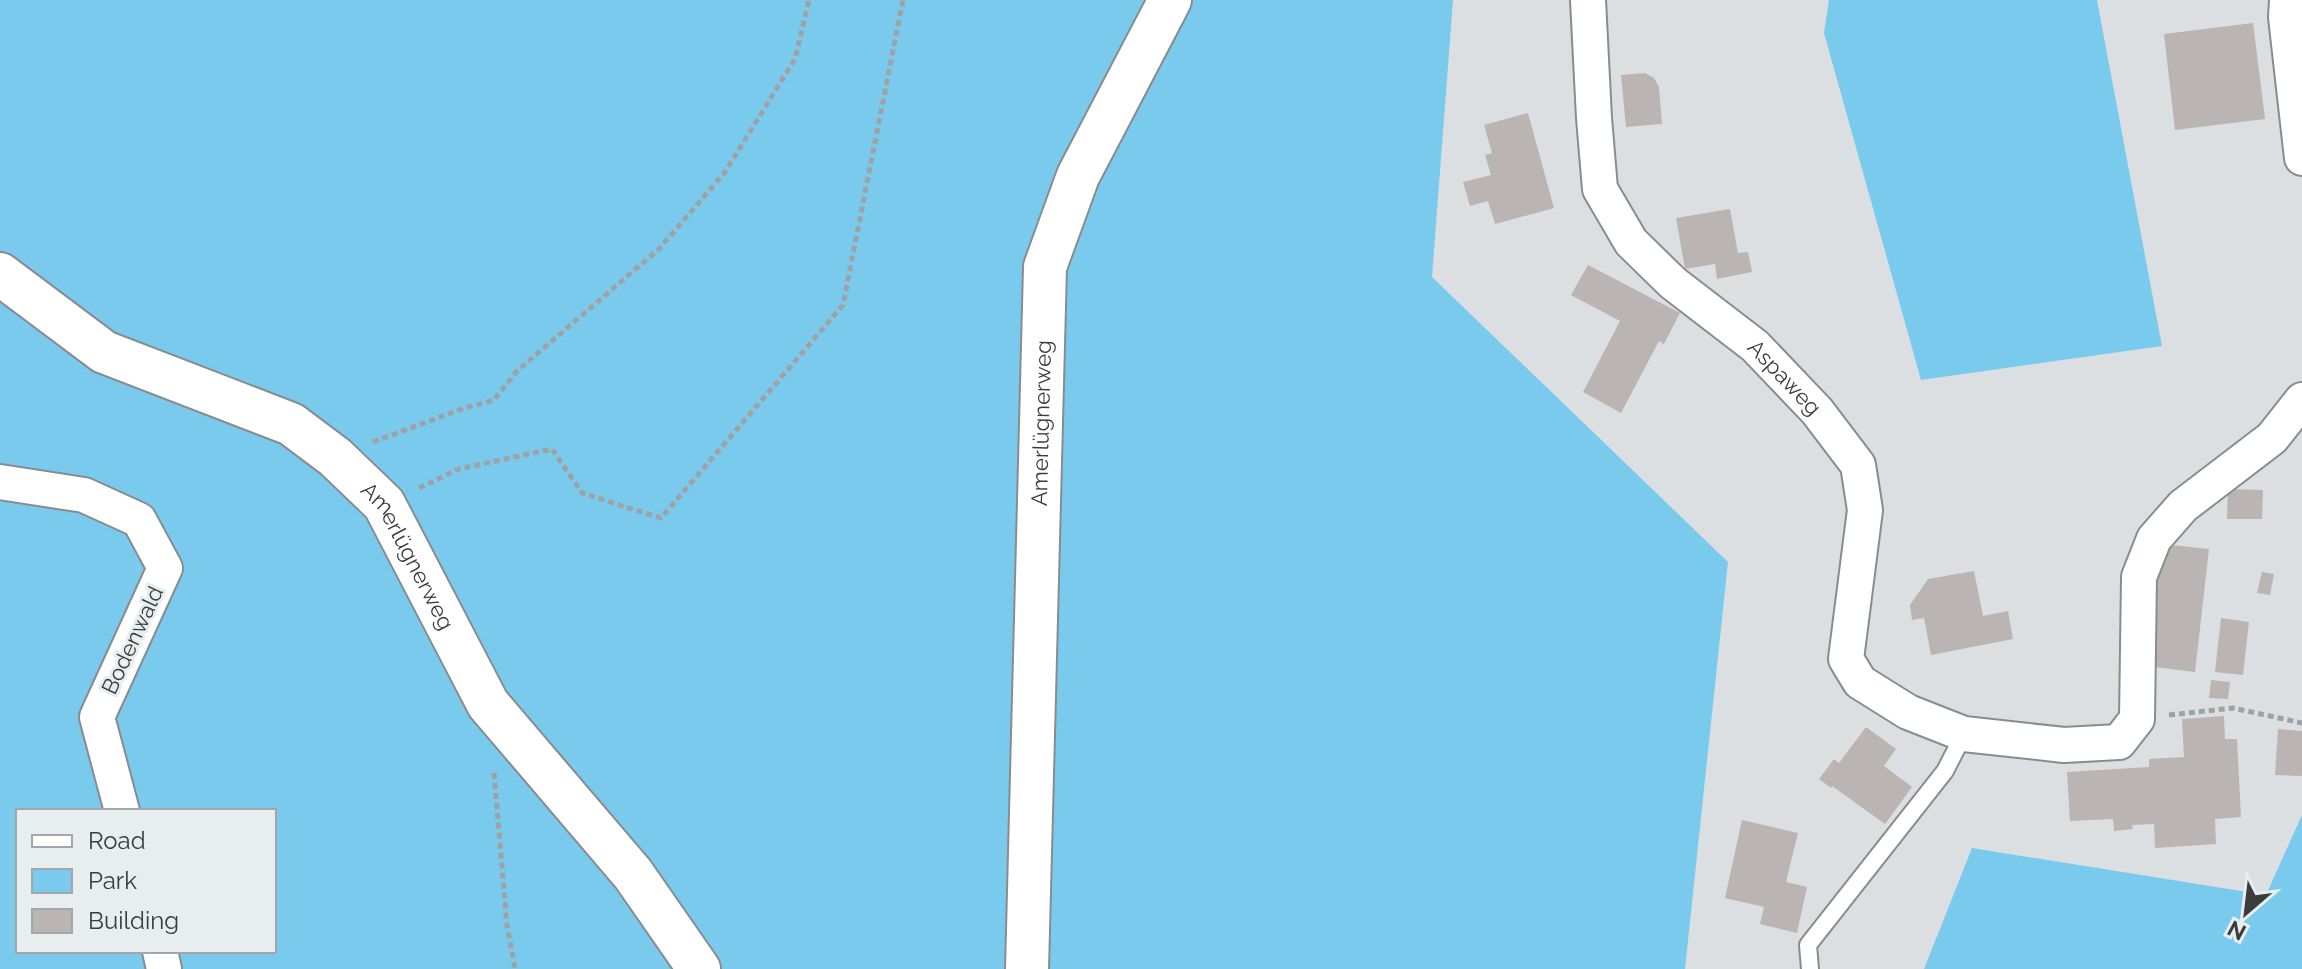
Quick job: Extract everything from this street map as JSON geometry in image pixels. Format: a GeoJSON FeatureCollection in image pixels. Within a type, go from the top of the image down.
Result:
{"type":"FeatureCollection","features":[{"type":"Feature","properties":{"kind":"street","name":"Amerlügnerweg"},"geometry":{"type":"LineString","coordinates":[[1027,969],[1045,267],[1078,176],[1170,0]]}},
{"type":"Feature","properties":{"kind":"street","name":"Aspaweg"},"geometry":{"type":"LineString","coordinates":[[1588,0],[1600,189],[1631,242],[1673,283],[1755,346],[1817,411],[1858,465],[1865,510],[1846,659],[1860,682],[1908,712],[1964,734],[2064,745],[2119,742],[2137,719]]}},
{"type":"Feature","properties":{"kind":"street"},"geometry":{"type":"LineString","coordinates":[[2287,0],[2286,17],[2302,158]]}},
{"type":"Feature","properties":{"kind":"street","name":"Amerlügnerweg"},"geometry":{"type":"LineString","coordinates":[[0,274],[104,352],[291,424],[335,457],[384,504],[488,704],[633,874],[699,969]]}},
{"type":"Feature","properties":{"kind":"street"},"geometry":{"type":"LineString","coordinates":[[2137,719],[2139,577],[2154,539],[2183,506],[2272,438],[2302,400]]}},
{"type":"Feature","properties":{"kind":"street","name":"Bodenwald"},"geometry":{"type":"LineString","coordinates":[[0,482],[84,495],[139,520],[165,568],[97,717],[121,809]]}},
{"type":"Feature","properties":{"kind":"lane"},"geometry":{"type":"LineString","coordinates":[[1810,969],[1808,945],[1945,771],[1964,734]]}},
{"type":"Feature","properties":{"kind":"path"},"geometry":{"type":"LineString","coordinates":[[335,457],[494,400],[517,371],[659,249],[725,172],[795,59],[809,0]]}},
{"type":"Feature","properties":{"kind":"path"},"geometry":{"type":"LineString","coordinates":[[384,504],[459,469],[552,449],[582,493],[661,518],[843,305],[903,0]]}},
{"type":"Feature","properties":{"kind":"path"},"geometry":{"type":"LineString","coordinates":[[2137,719],[2233,708],[2302,723]]}},
{"type":"Feature","properties":{"kind":"path"},"geometry":{"type":"LineString","coordinates":[[494,767],[507,925],[515,969]]}},
{"type":"Feature","properties":{"kind":"green space"},"geometry":{"type":"Polygon","coordinates":[[[0,0],[1453,0],[1432,277],[1728,562],[1685,969],[0,969],[0,0]]]}},
{"type":"Feature","properties":{"kind":"green space"},"geometry":{"type":"Polygon","coordinates":[[[1829,0],[2097,0],[2162,346],[1921,380],[1824,33],[1829,0]]]}},
{"type":"Feature","properties":{"kind":"green space"},"geometry":{"type":"Polygon","coordinates":[[[2302,815],[2302,969],[1924,969],[1972,848],[2266,895],[2302,815]]]}},
{"type":"Feature","properties":{"kind":"building"},"geometry":{"type":"Polygon","coordinates":[[[2253,23],[2265,119],[2175,130],[2164,34],[2253,23]]]}},
{"type":"Feature","properties":{"kind":"building"},"geometry":{"type":"Polygon","coordinates":[[[1645,73],[1654,78],[1659,87],[1662,124],[1626,127],[1621,75],[1645,73]]]}},
{"type":"Feature","properties":{"kind":"building"},"geometry":{"type":"Polygon","coordinates":[[[1528,113],[1554,208],[1495,224],[1488,201],[1470,206],[1463,182],[1491,175],[1485,155],[1492,153],[1484,125],[1528,113]]]}},
{"type":"Feature","properties":{"kind":"building"},"geometry":{"type":"Polygon","coordinates":[[[1730,209],[1738,253],[1748,252],[1752,272],[1717,279],[1715,264],[1685,269],[1676,218],[1730,209]]]}},
{"type":"Feature","properties":{"kind":"building"},"geometry":{"type":"Polygon","coordinates":[[[1588,265],[1680,313],[1664,344],[1659,341],[1621,413],[1583,392],[1620,321],[1571,295],[1588,265]]]}},
{"type":"Feature","properties":{"kind":"building"},"geometry":{"type":"Polygon","coordinates":[[[2228,489],[2263,490],[2262,519],[2227,519],[2228,489]]]}},
{"type":"Feature","properties":{"kind":"building"},"geometry":{"type":"Polygon","coordinates":[[[2162,544],[2209,549],[2195,672],[2154,667],[2156,653],[2150,652],[2162,544]]]}},
{"type":"Feature","properties":{"kind":"building"},"geometry":{"type":"Polygon","coordinates":[[[1974,571],[1983,616],[2008,611],[2013,639],[1931,655],[1924,618],[1912,620],[1910,605],[1928,579],[1974,571]]]}},
{"type":"Feature","properties":{"kind":"building"},"geometry":{"type":"Polygon","coordinates":[[[2262,572],[2274,574],[2270,595],[2257,593],[2262,572]]]}},
{"type":"Feature","properties":{"kind":"building"},"geometry":{"type":"Polygon","coordinates":[[[2221,618],[2249,622],[2243,675],[2215,672],[2221,618]]]}},
{"type":"Feature","properties":{"kind":"building"},"geometry":{"type":"Polygon","coordinates":[[[2211,680],[2230,682],[2228,699],[2209,698],[2211,680]]]}},
{"type":"Feature","properties":{"kind":"building"},"geometry":{"type":"Polygon","coordinates":[[[2224,716],[2225,739],[2237,739],[2241,817],[2215,819],[2216,844],[2155,848],[2154,824],[2132,825],[2133,829],[2114,831],[2113,819],[2070,821],[2067,772],[2149,767],[2149,759],[2184,757],[2182,719],[2224,716]]]}},
{"type":"Feature","properties":{"kind":"building"},"geometry":{"type":"Polygon","coordinates":[[[1866,727],[1896,749],[1884,766],[1912,787],[1885,824],[1819,779],[1834,759],[1839,763],[1866,727]]]}},
{"type":"Feature","properties":{"kind":"building"},"geometry":{"type":"Polygon","coordinates":[[[2278,729],[2302,731],[2302,776],[2275,775],[2278,729]]]}},
{"type":"Feature","properties":{"kind":"building"},"geometry":{"type":"Polygon","coordinates":[[[1742,820],[1798,833],[1786,882],[1807,887],[1797,933],[1760,924],[1764,907],[1725,898],[1742,820]]]}}]}
